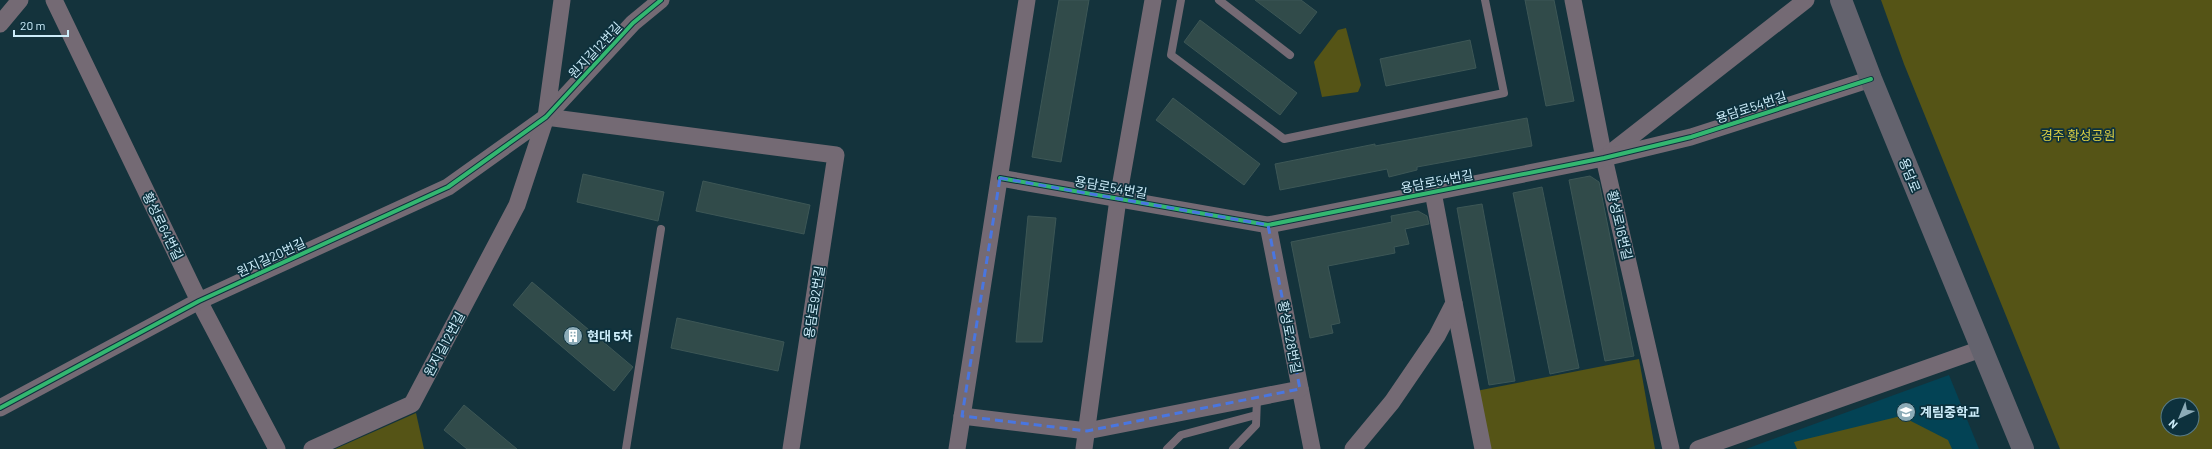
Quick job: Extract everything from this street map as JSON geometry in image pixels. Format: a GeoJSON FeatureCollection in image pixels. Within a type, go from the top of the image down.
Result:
{"type":"FeatureCollection","features":[{"type":"Feature","properties":{"kind":"main road","name":"용담로"},"geometry":{"type":"LineString","coordinates":[[1841,0],[1871,79],[2023,449]]}},
{"type":"Feature","properties":{"kind":"street"},"geometry":{"type":"LineString","coordinates":[[0,24],[20,0]]}},
{"type":"Feature","properties":{"kind":"street","name":"황성로64번길"},"geometry":{"type":"LineString","coordinates":[[54,0],[199,301],[277,449]]}},
{"type":"Feature","properties":{"kind":"street","name":"원지길12번길"},"geometry":{"type":"LineString","coordinates":[[312,449],[412,404],[517,205],[546,117],[562,0]]}},
{"type":"Feature","properties":{"kind":"street","name":"원지길12번길"},"geometry":{"type":"LineString","coordinates":[[546,117],[633,23],[661,0]]}},
{"type":"Feature","properties":{"kind":"street"},"geometry":{"type":"LineString","coordinates":[[957,449],[1027,0]]}},
{"type":"Feature","properties":{"kind":"street"},"geometry":{"type":"LineString","coordinates":[[1084,449],[1118,199],[1153,0]]}},
{"type":"Feature","properties":{"kind":"street","name":"황성로16번길"},"geometry":{"type":"LineString","coordinates":[[1573,0],[1604,158],[1671,449]]}},
{"type":"Feature","properties":{"kind":"street"},"geometry":{"type":"LineString","coordinates":[[1604,158],[1806,0]]}},
{"type":"Feature","properties":{"kind":"street","name":"용담로54번길"},"geometry":{"type":"LineString","coordinates":[[1000,178],[1268,225],[1604,158],[1691,137],[1871,79]]}},
{"type":"Feature","properties":{"kind":"street","name":"원지길20번길"},"geometry":{"type":"LineString","coordinates":[[0,408],[199,301],[448,187],[546,117]]}},
{"type":"Feature","properties":{"kind":"street","name":"용담로92번길"},"geometry":{"type":"LineString","coordinates":[[546,117],[836,155],[792,449]]}},
{"type":"Feature","properties":{"kind":"street","name":"용담로54번길"},"geometry":{"type":"LineString","coordinates":[[1433,192],[1483,449]]}},
{"type":"Feature","properties":{"kind":"street","name":"황성로28번길"},"geometry":{"type":"LineString","coordinates":[[1268,225],[1312,449]]}},
{"type":"Feature","properties":{"kind":"street"},"geometry":{"type":"LineString","coordinates":[[1353,449],[1392,402],[1437,336],[1454,304]]}},
{"type":"Feature","properties":{"kind":"street"},"geometry":{"type":"LineString","coordinates":[[1698,449],[1981,349]]}},
{"type":"Feature","properties":{"kind":"street"},"geometry":{"type":"LineString","coordinates":[[962,416],[1087,431],[1300,389]]}},
{"type":"Feature","properties":{"kind":"lane"},"geometry":{"type":"LineString","coordinates":[[1181,0],[1171,55],[1284,139],[1504,93],[1485,0]]}},
{"type":"Feature","properties":{"kind":"lane"},"geometry":{"type":"LineString","coordinates":[[1219,0],[1290,55]]}},
{"type":"Feature","properties":{"kind":"lane"},"geometry":{"type":"LineString","coordinates":[[626,449],[661,229]]}},
{"type":"Feature","properties":{"kind":"lane"},"geometry":{"type":"LineString","coordinates":[[1233,449],[1256,425],[1258,398]]}},
{"type":"Feature","properties":{"kind":"lane"},"geometry":{"type":"LineString","coordinates":[[1167,449],[1181,435],[1256,415]]}},
{"type":"Feature","properties":{"kind":"highlighted area"},"geometry":{"type":"Polygon","coordinates":[[[1000,178],[1268,225],[1300,389],[1087,431],[962,416],[1000,178]]]}},
{"type":"Feature","properties":{"kind":"shaded area","name":"계림중학교"},"geometry":{"type":"Polygon","coordinates":[[[1949,375],[1979,449],[1746,449],[1949,375]]]}},
{"type":"Feature","properties":{"kind":"green space","name":"경주 황성공원"},"geometry":{"type":"Polygon","coordinates":[[[1881,0],[2212,0],[2212,449],[2060,449],[1904,64],[1881,0]]]}},
{"type":"Feature","properties":{"kind":"green space"},"geometry":{"type":"Polygon","coordinates":[[[1346,28],[1361,85],[1358,92],[1322,97],[1314,62],[1338,30],[1346,28]]]}},
{"type":"Feature","properties":{"kind":"green space"},"geometry":{"type":"Polygon","coordinates":[[[1639,359],[1655,449],[1491,449],[1476,391],[1639,359]]]}},
{"type":"Feature","properties":{"kind":"green space"},"geometry":{"type":"Polygon","coordinates":[[[416,413],[424,449],[335,449],[416,413]]]}},
{"type":"Feature","properties":{"kind":"green space"},"geometry":{"type":"Polygon","coordinates":[[[1901,416],[1948,440],[1952,449],[1797,449],[1794,442],[1901,416]]]}},
{"type":"Feature","properties":{"kind":"building"},"geometry":{"type":"Polygon","coordinates":[[[1059,0],[1089,0],[1061,162],[1032,157],[1059,0]]]}},
{"type":"Feature","properties":{"kind":"building"},"geometry":{"type":"Polygon","coordinates":[[[1255,0],[1301,0],[1317,12],[1300,34],[1255,0]]]}},
{"type":"Feature","properties":{"kind":"building"},"geometry":{"type":"Polygon","coordinates":[[[1525,0],[1554,0],[1574,101],[1546,106],[1525,0]]]}},
{"type":"Feature","properties":{"kind":"building"},"geometry":{"type":"Polygon","coordinates":[[[1200,20],[1297,93],[1280,115],[1184,42],[1200,20]]]}},
{"type":"Feature","properties":{"kind":"building"},"geometry":{"type":"Polygon","coordinates":[[[1470,40],[1476,68],[1386,86],[1380,59],[1470,40]]]}},
{"type":"Feature","properties":{"kind":"building"},"geometry":{"type":"Polygon","coordinates":[[[1173,98],[1260,164],[1244,185],[1156,120],[1173,98]]]}},
{"type":"Feature","properties":{"kind":"building"},"geometry":{"type":"Polygon","coordinates":[[[1527,118],[1532,146],[1417,167],[1417,170],[1389,177],[1387,169],[1280,190],[1275,164],[1375,144],[1375,146],[1527,118]]]}},
{"type":"Feature","properties":{"kind":"building"},"geometry":{"type":"Polygon","coordinates":[[[583,174],[664,192],[658,221],[577,202],[583,174]]]}},
{"type":"Feature","properties":{"kind":"building"},"geometry":{"type":"Polygon","coordinates":[[[1590,176],[1599,182],[1634,356],[1605,361],[1569,180],[1590,176]]]}},
{"type":"Feature","properties":{"kind":"building"},"geometry":{"type":"Polygon","coordinates":[[[703,181],[810,205],[804,234],[696,211],[703,181]]]}},
{"type":"Feature","properties":{"kind":"building"},"geometry":{"type":"Polygon","coordinates":[[[1542,187],[1579,368],[1550,374],[1513,193],[1542,187]]]}},
{"type":"Feature","properties":{"kind":"building"},"geometry":{"type":"Polygon","coordinates":[[[1482,204],[1515,381],[1489,385],[1457,208],[1482,204]]]}},
{"type":"Feature","properties":{"kind":"building"},"geometry":{"type":"Polygon","coordinates":[[[1418,211],[1427,216],[1429,224],[1405,229],[1409,244],[1394,247],[1395,253],[1328,266],[1340,323],[1331,325],[1333,333],[1310,338],[1291,242],[1392,222],[1391,216],[1418,211]]]}},
{"type":"Feature","properties":{"kind":"building"},"geometry":{"type":"Polygon","coordinates":[[[1028,216],[1056,218],[1042,342],[1016,342],[1028,216]]]}},
{"type":"Feature","properties":{"kind":"building","name":"현대 5차"},"geometry":{"type":"Polygon","coordinates":[[[532,282],[633,367],[614,391],[513,305],[532,282]]]}},
{"type":"Feature","properties":{"kind":"building","name":"현대 5차"},"geometry":{"type":"Polygon","coordinates":[[[677,318],[784,342],[778,371],[671,348],[677,318]]]}},
{"type":"Feature","properties":{"kind":"building"},"geometry":{"type":"Polygon","coordinates":[[[464,405],[517,449],[467,449],[444,430],[464,405]]]}},
{"type":"Feature","properties":{"kind":"cycle path"},"geometry":{"type":"LineString","coordinates":[[0,408],[199,301],[448,187],[546,117],[633,23],[661,0]]}},
{"type":"Feature","properties":{"kind":"cycle path"},"geometry":{"type":"LineString","coordinates":[[1000,178],[1268,225],[1604,158],[1691,137],[1871,79]]}},
{"type":"Feature","properties":{"kind":"place","name":"현대 5차"},"geometry":{"type":"Point","coordinates":[573,336]}},
{"type":"Feature","properties":{"kind":"place","name":"계림중학교"},"geometry":{"type":"Point","coordinates":[1906,412]}}]}
